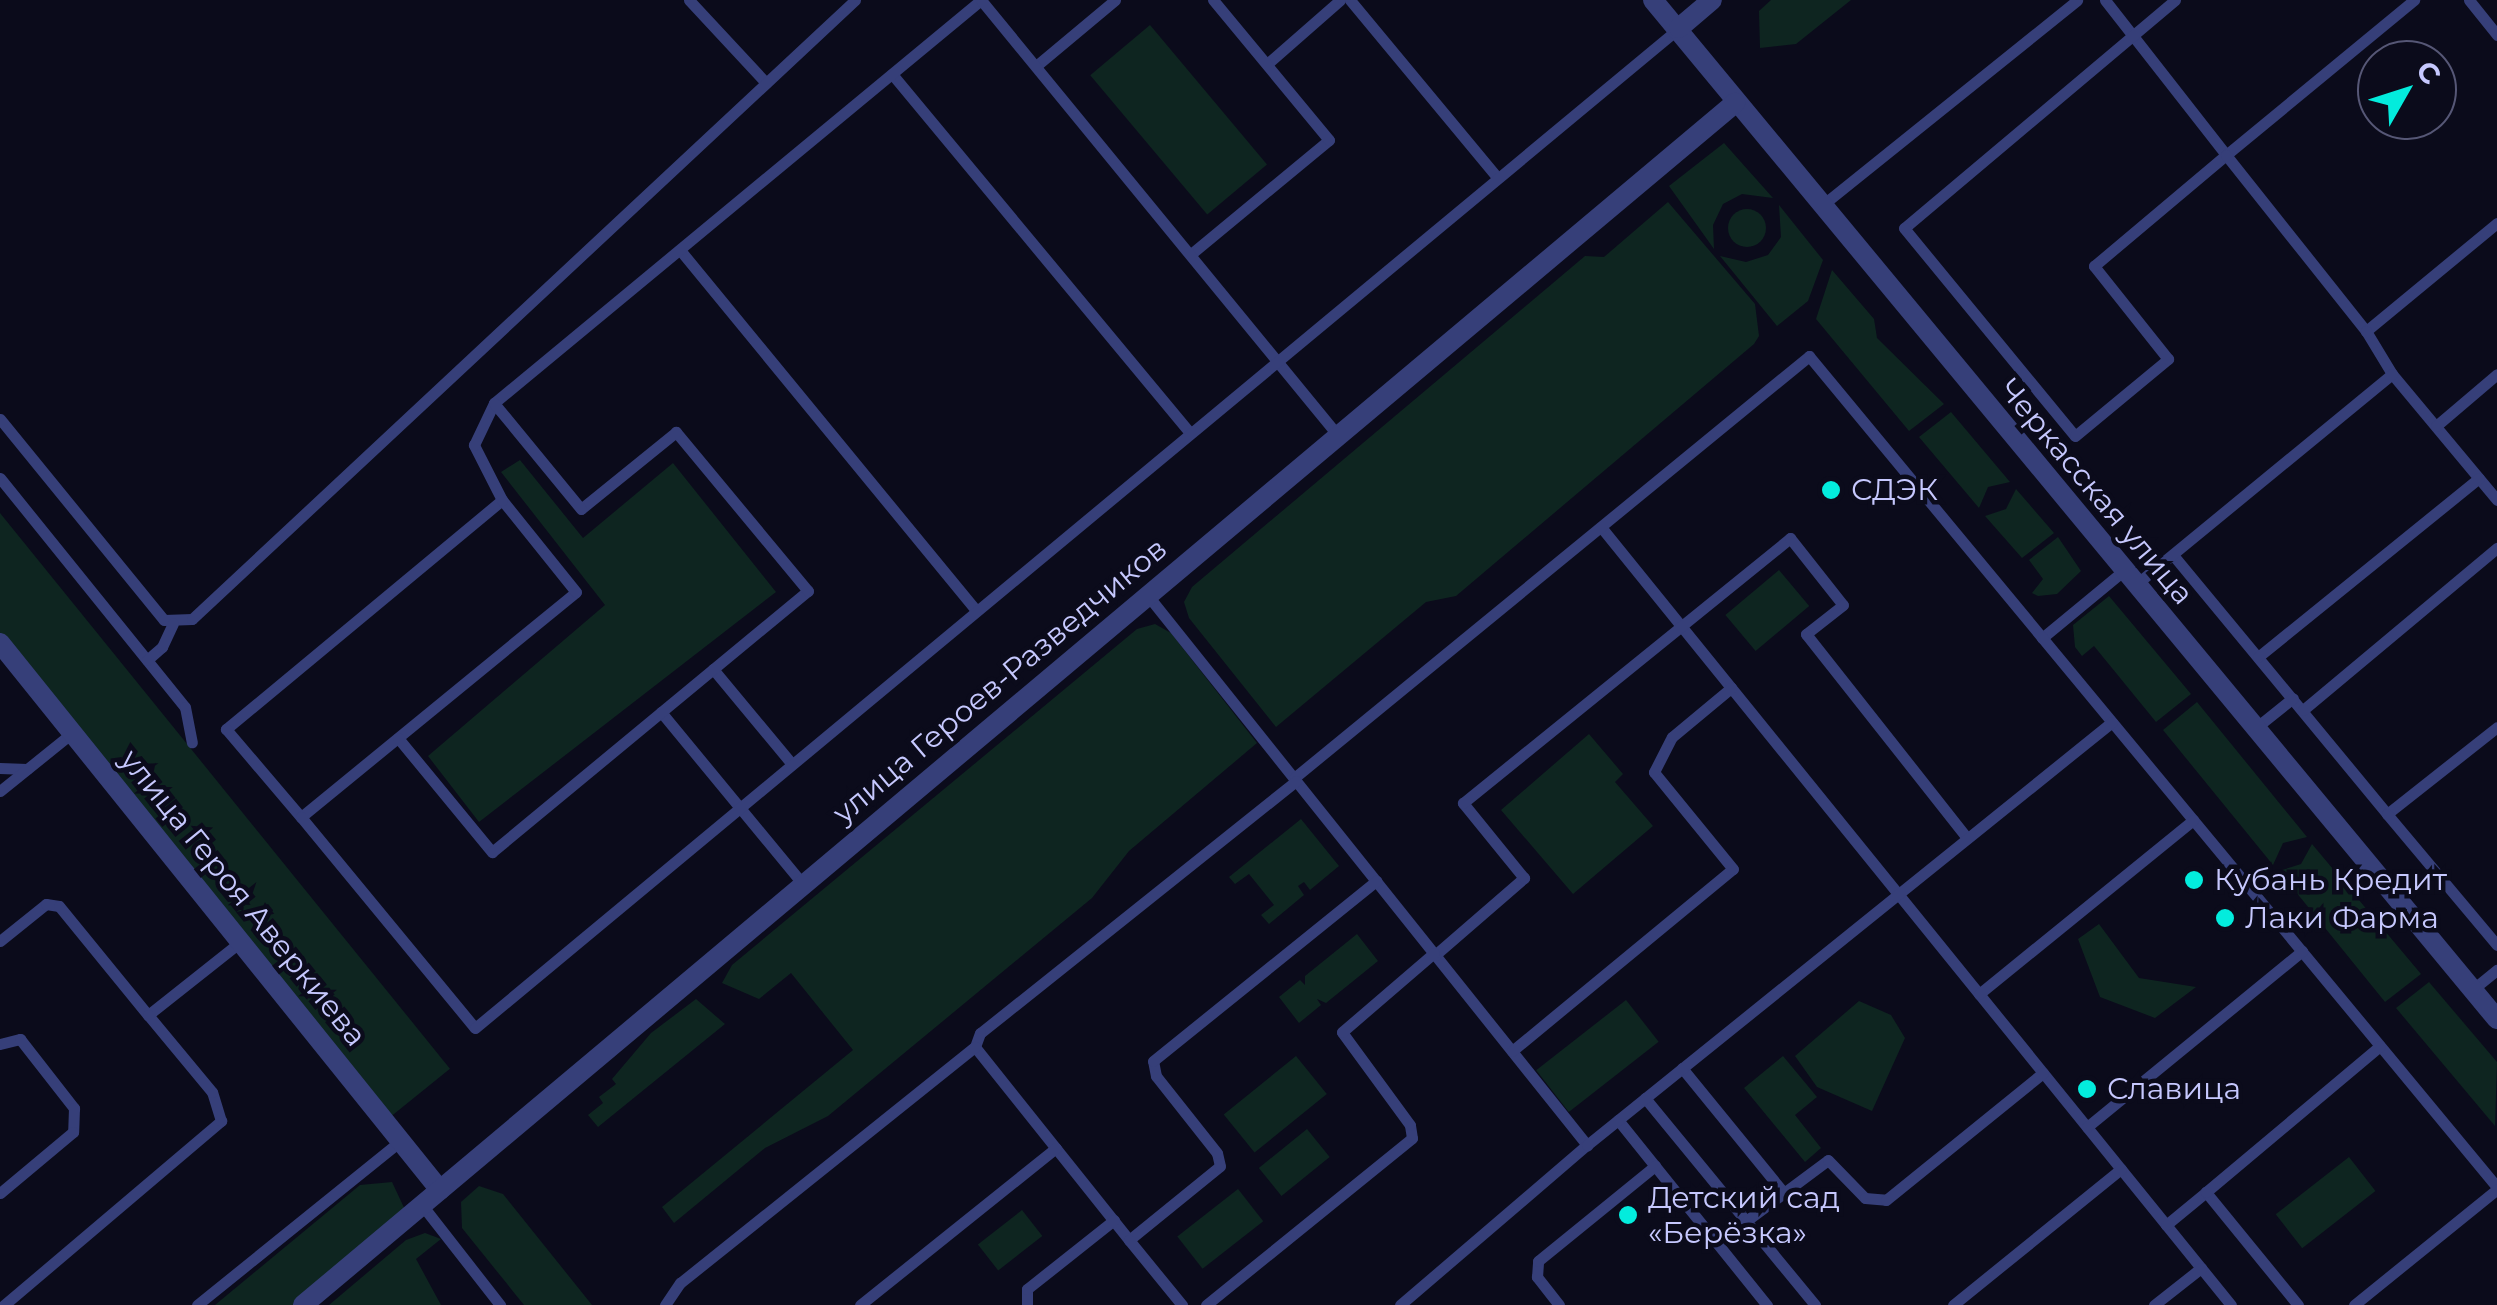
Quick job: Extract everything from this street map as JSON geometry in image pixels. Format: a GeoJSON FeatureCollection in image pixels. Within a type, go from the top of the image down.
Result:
{"type":"FeatureCollection","features":[{"type":"Feature","properties":{"kind":"street","name":"Черкасская улица"},"geometry":{"type":"LineString","coordinates":[[1653,0],[2253,730],[2497,1019]]}},
{"type":"Feature","properties":{"kind":"street"},"geometry":{"type":"LineString","coordinates":[[1679,28],[1712,0]]}},
{"type":"Feature","properties":{"kind":"street","name":"улица Героев-Разведчиков"},"geometry":{"type":"LineString","coordinates":[[304,1305],[1340,438],[1735,102]]}},
{"type":"Feature","properties":{"kind":"street","name":"улица Героя Аверкиева"},"geometry":{"type":"LineString","coordinates":[[0,643],[440,1190]]}},
{"type":"Feature","properties":{"kind":"lane"},"geometry":{"type":"LineString","coordinates":[[689,0],[766,83]]}},
{"type":"Feature","properties":{"kind":"lane"},"geometry":{"type":"LineString","coordinates":[[0,419],[164,620],[173,623],[192,619],[855,0]]}},
{"type":"Feature","properties":{"kind":"lane"},"geometry":{"type":"LineString","coordinates":[[302,817],[576,592],[502,500],[474,445],[494,403],[981,0],[1340,438]]}},
{"type":"Feature","properties":{"kind":"lane"},"geometry":{"type":"LineString","coordinates":[[1036,66],[1115,0]]}},
{"type":"Feature","properties":{"kind":"lane"},"geometry":{"type":"LineString","coordinates":[[1191,254],[1329,140],[1214,0]]}},
{"type":"Feature","properties":{"kind":"lane"},"geometry":{"type":"LineString","coordinates":[[1266,64],[1340,0]]}},
{"type":"Feature","properties":{"kind":"lane"},"geometry":{"type":"LineString","coordinates":[[1350,0],[1498,178]]}},
{"type":"Feature","properties":{"kind":"lane"},"geometry":{"type":"LineString","coordinates":[[1820,207],[2077,0]]}},
{"type":"Feature","properties":{"kind":"lane"},"geometry":{"type":"LineString","coordinates":[[2105,0],[2366,331],[2392,374],[2497,500]]}},
{"type":"Feature","properties":{"kind":"lane"},"geometry":{"type":"LineString","coordinates":[[2175,0],[1904,228],[2075,436],[2168,359],[2094,266],[2414,0]]}},
{"type":"Feature","properties":{"kind":"lane"},"geometry":{"type":"LineString","coordinates":[[2470,0],[2497,36]]}},
{"type":"Feature","properties":{"kind":"lane"},"geometry":{"type":"LineString","coordinates":[[502,500],[226,729],[474,1028],[1679,28]]}},
{"type":"Feature","properties":{"kind":"lane"},"geometry":{"type":"LineString","coordinates":[[892,74],[1190,433]]}},
{"type":"Feature","properties":{"kind":"lane"},"geometry":{"type":"LineString","coordinates":[[2366,331],[2497,224]]}},
{"type":"Feature","properties":{"kind":"lane"},"geometry":{"type":"LineString","coordinates":[[680,250],[976,610]]}},
{"type":"Feature","properties":{"kind":"lane"},"geometry":{"type":"LineString","coordinates":[[665,1305],[680,1284],[975,1047],[984,1030],[1809,356],[2497,1188],[2354,1305]]}},
{"type":"Feature","properties":{"kind":"lane"},"geometry":{"type":"LineString","coordinates":[[2042,638],[2128,579],[2173,555],[2392,374]]}},
{"type":"Feature","properties":{"kind":"lane"},"geometry":{"type":"LineString","coordinates":[[2436,426],[2497,374]]}},
{"type":"Feature","properties":{"kind":"lane"},"geometry":{"type":"LineString","coordinates":[[398,738],[492,852],[808,591],[676,432],[582,510],[494,403]]}},
{"type":"Feature","properties":{"kind":"lane"},"geometry":{"type":"LineString","coordinates":[[0,478],[185,708],[192,742]]}},
{"type":"Feature","properties":{"kind":"lane"},"geometry":{"type":"LineString","coordinates":[[2258,657],[2478,478]]}},
{"type":"Feature","properties":{"kind":"lane"},"geometry":{"type":"LineString","coordinates":[[1601,526],[2231,1305]]}},
{"type":"Feature","properties":{"kind":"lane"},"geometry":{"type":"LineString","coordinates":[[1206,1305],[1412,1138],[1410,1125],[1342,1032],[1524,878],[1463,803],[1790,538],[1843,605],[1806,634],[1968,838]]}},
{"type":"Feature","properties":{"kind":"lane"},"geometry":{"type":"LineString","coordinates":[[2303,710],[2497,548]]}},
{"type":"Feature","properties":{"kind":"lane"},"geometry":{"type":"LineString","coordinates":[[2173,555],[2497,945]]}},
{"type":"Feature","properties":{"kind":"lane"},"geometry":{"type":"LineString","coordinates":[[1148,597],[1587,1145]]}},
{"type":"Feature","properties":{"kind":"lane"},"geometry":{"type":"LineString","coordinates":[[147,660],[162,647],[173,623]]}},
{"type":"Feature","properties":{"kind":"lane"},"geometry":{"type":"LineString","coordinates":[[713,669],[791,764]]}},
{"type":"Feature","properties":{"kind":"lane"},"geometry":{"type":"LineString","coordinates":[[1512,1051],[1734,869],[1654,772],[1672,736],[1731,688]]}},
{"type":"Feature","properties":{"kind":"lane"},"geometry":{"type":"LineString","coordinates":[[2253,730],[2293,698]]}},
{"type":"Feature","properties":{"kind":"lane"},"geometry":{"type":"LineString","coordinates":[[661,712],[803,884]]}},
{"type":"Feature","properties":{"kind":"lane"},"geometry":{"type":"LineString","coordinates":[[1400,1305],[1587,1145],[2112,722]]}},
{"type":"Feature","properties":{"kind":"lane"},"geometry":{"type":"LineString","coordinates":[[2387,814],[2497,727]]}},
{"type":"Feature","properties":{"kind":"lane"},"geometry":{"type":"LineString","coordinates":[[0,791],[72,732]]}},
{"type":"Feature","properties":{"kind":"lane"},"geometry":{"type":"LineString","coordinates":[[0,768],[27,770]]}},
{"type":"Feature","properties":{"kind":"lane"},"geometry":{"type":"LineString","coordinates":[[1979,994],[2193,820]]}},
{"type":"Feature","properties":{"kind":"lane"},"geometry":{"type":"LineString","coordinates":[[1129,1240],[1220,1166],[1156,1076],[1152,1062],[1376,881]]}},
{"type":"Feature","properties":{"kind":"lane"},"geometry":{"type":"LineString","coordinates":[[0,941],[46,904],[60,906],[212,1092],[221,1121],[4,1305]]}},
{"type":"Feature","properties":{"kind":"lane"},"geometry":{"type":"LineString","coordinates":[[148,1015],[240,942]]}},
{"type":"Feature","properties":{"kind":"lane"},"geometry":{"type":"LineString","coordinates":[[2087,1127],[2302,951]]}},
{"type":"Feature","properties":{"kind":"lane"},"geometry":{"type":"LineString","coordinates":[[2472,990],[2497,970]]}},
{"type":"Feature","properties":{"kind":"lane"},"geometry":{"type":"LineString","coordinates":[[0,1044],[20,1040],[74,1108],[73,1132],[0,1193]]}},
{"type":"Feature","properties":{"kind":"lane"},"geometry":{"type":"LineString","coordinates":[[2166,1224],[2380,1046]]}},
{"type":"Feature","properties":{"kind":"lane"},"geometry":{"type":"LineString","coordinates":[[975,1047],[1182,1305]]}},
{"type":"Feature","properties":{"kind":"lane"},"geometry":{"type":"LineString","coordinates":[[1682,1068],[1783,1192]]}},
{"type":"Feature","properties":{"kind":"lane"},"geometry":{"type":"LineString","coordinates":[[1746,1222],[1828,1160],[1864,1198],[1886,1200],[2043,1073]]}},
{"type":"Feature","properties":{"kind":"lane"},"geometry":{"type":"LineString","coordinates":[[1645,1098],[1815,1305]]}},
{"type":"Feature","properties":{"kind":"lane"},"geometry":{"type":"LineString","coordinates":[[1618,1120],[1766,1305]]}},
{"type":"Feature","properties":{"kind":"lane"},"geometry":{"type":"LineString","coordinates":[[197,1305],[400,1140]]}},
{"type":"Feature","properties":{"kind":"lane"},"geometry":{"type":"LineString","coordinates":[[860,1305],[1056,1148]]}},
{"type":"Feature","properties":{"kind":"lane"},"geometry":{"type":"LineString","coordinates":[[1559,1305],[1537,1277],[1538,1261],[1655,1166]]}},
{"type":"Feature","properties":{"kind":"lane"},"geometry":{"type":"LineString","coordinates":[[1953,1305],[2121,1169]]}},
{"type":"Feature","properties":{"kind":"lane"},"geometry":{"type":"LineString","coordinates":[[2206,1192],[2298,1305]]}},
{"type":"Feature","properties":{"kind":"lane"},"geometry":{"type":"LineString","coordinates":[[422,1205],[500,1305]]}},
{"type":"Feature","properties":{"kind":"lane"},"geometry":{"type":"LineString","coordinates":[[1027,1305],[1027,1289],[1114,1220]]}},
{"type":"Feature","properties":{"kind":"lane"},"geometry":{"type":"LineString","coordinates":[[2154,1305],[2201,1268]]}},
{"type":"Feature","properties":{"kind":"green space"},"geometry":{"type":"Polygon","coordinates":[[[1771,0],[1851,0],[1796,44],[1760,48],[1759,11],[1771,0]]]}},
{"type":"Feature","properties":{"kind":"green space"},"geometry":{"type":"Polygon","coordinates":[[[1150,25],[1267,164],[1207,215],[1090,75],[1150,25]]]}},
{"type":"Feature","properties":{"kind":"green space"},"geometry":{"type":"Polygon","coordinates":[[[1724,143],[1773,198],[1742,194],[1723,204],[1713,225],[1714,249],[1669,186],[1724,143]]]}},
{"type":"Feature","properties":{"kind":"green space"},"geometry":{"type":"Polygon","coordinates":[[[1668,202],[1755,304],[1759,336],[1754,344],[1456,596],[1426,602],[1276,727],[1189,618],[1184,602],[1192,587],[1585,256],[1604,257],[1668,202]]]}},
{"type":"Feature","properties":{"kind":"green space"},"geometry":{"type":"Polygon","coordinates":[[[1779,205],[1823,260],[1808,301],[1777,326],[1720,256],[1746,262],[1768,255],[1781,237],[1779,205]]]}},
{"type":"Feature","properties":{"kind":"green space"},"geometry":{"type":"Polygon","coordinates":[[[1747,209],[1760,215],[1766,228],[1760,241],[1747,247],[1734,241],[1728,228],[1734,215],[1747,209]]]}},
{"type":"Feature","properties":{"kind":"green space"},"geometry":{"type":"Polygon","coordinates":[[[1832,270],[1874,319],[1877,338],[1944,404],[1909,431],[1816,319],[1832,270]]]}},
{"type":"Feature","properties":{"kind":"green space"},"geometry":{"type":"Polygon","coordinates":[[[1951,412],[2010,482],[1988,487],[1979,508],[1919,437],[1951,412]]]}},
{"type":"Feature","properties":{"kind":"green space"},"geometry":{"type":"Polygon","coordinates":[[[520,460],[583,538],[673,463],[776,592],[479,822],[428,756],[605,605],[501,472],[520,460]]]}},
{"type":"Feature","properties":{"kind":"green space"},"geometry":{"type":"Polygon","coordinates":[[[2016,489],[2054,533],[2022,558],[1985,516],[2006,509],[2016,489]]]}},
{"type":"Feature","properties":{"kind":"green space"},"geometry":{"type":"Polygon","coordinates":[[[0,513],[450,1069],[389,1118],[0,637],[0,513]]]}},
{"type":"Feature","properties":{"kind":"green space"},"geometry":{"type":"Polygon","coordinates":[[[2058,537],[2081,571],[2057,594],[2038,596],[2032,593],[2043,579],[2029,560],[2058,537]]]}},
{"type":"Feature","properties":{"kind":"green space"},"geometry":{"type":"Polygon","coordinates":[[[1779,570],[1809,606],[1756,651],[1725,615],[1779,570]]]}},
{"type":"Feature","properties":{"kind":"green space"},"geometry":{"type":"Polygon","coordinates":[[[2109,596],[2191,694],[2156,722],[2094,646],[2082,656],[2075,647],[2073,625],[2109,596]]]}},
{"type":"Feature","properties":{"kind":"green space"},"geometry":{"type":"Polygon","coordinates":[[[1155,624],[1171,633],[1257,743],[1129,851],[1092,898],[828,1116],[765,1148],[674,1223],[662,1207],[853,1050],[791,973],[759,999],[722,983],[732,965],[1137,629],[1155,624]]]}},
{"type":"Feature","properties":{"kind":"green space"},"geometry":{"type":"Polygon","coordinates":[[[2197,702],[2307,837],[2283,843],[2273,865],[2163,730],[2197,702]]]}},
{"type":"Feature","properties":{"kind":"green space"},"geometry":{"type":"Polygon","coordinates":[[[1589,734],[1623,774],[1615,782],[1653,826],[1573,894],[1501,810],[1589,734]]]}},
{"type":"Feature","properties":{"kind":"green space"},"geometry":{"type":"Polygon","coordinates":[[[1301,819],[1339,866],[1310,890],[1304,882],[1298,886],[1304,895],[1269,924],[1261,915],[1274,905],[1249,874],[1235,884],[1229,877],[1301,819]]]}},
{"type":"Feature","properties":{"kind":"green space"},"geometry":{"type":"Polygon","coordinates":[[[2312,844],[2421,974],[2385,1002],[2279,871],[2301,864],[2312,844]]]}},
{"type":"Feature","properties":{"kind":"green space"},"geometry":{"type":"Polygon","coordinates":[[[2099,924],[2139,978],[2196,987],[2155,1018],[2100,997],[2078,939],[2099,924]]]}},
{"type":"Feature","properties":{"kind":"green space"},"geometry":{"type":"Polygon","coordinates":[[[1357,934],[1378,961],[1326,1003],[1317,999],[1321,1005],[1299,1023],[1279,997],[1300,980],[1305,985],[1305,976],[1357,934]]]}},
{"type":"Feature","properties":{"kind":"green space"},"geometry":{"type":"Polygon","coordinates":[[[2429,982],[2497,1062],[2495,1126],[2396,1008],[2429,982]]]}},
{"type":"Feature","properties":{"kind":"green space"},"geometry":{"type":"Polygon","coordinates":[[[696,999],[725,1024],[598,1127],[588,1115],[603,1103],[599,1097],[616,1084],[612,1079],[651,1033],[696,999]]]}},
{"type":"Feature","properties":{"kind":"green space"},"geometry":{"type":"Polygon","coordinates":[[[1626,1000],[1659,1042],[1569,1112],[1536,1070],[1626,1000]]]}},
{"type":"Feature","properties":{"kind":"green space"},"geometry":{"type":"Polygon","coordinates":[[[1859,1001],[1891,1015],[1905,1038],[1872,1111],[1817,1087],[1795,1056],[1859,1001]]]}},
{"type":"Feature","properties":{"kind":"green space"},"geometry":{"type":"Polygon","coordinates":[[[1296,1056],[1327,1094],[1255,1153],[1224,1115],[1296,1056]]]}},
{"type":"Feature","properties":{"kind":"green space"},"geometry":{"type":"Polygon","coordinates":[[[1783,1056],[1817,1097],[1795,1115],[1821,1148],[1805,1162],[1744,1088],[1783,1056]]]}},
{"type":"Feature","properties":{"kind":"green space"},"geometry":{"type":"Polygon","coordinates":[[[1307,1129],[1330,1157],[1281,1196],[1259,1168],[1307,1129]]]}},
{"type":"Feature","properties":{"kind":"green space"},"geometry":{"type":"Polygon","coordinates":[[[2349,1157],[2375,1191],[2302,1248],[2276,1214],[2349,1157]]]}},
{"type":"Feature","properties":{"kind":"green space"},"geometry":{"type":"Polygon","coordinates":[[[392,1182],[407,1214],[304,1305],[215,1305],[360,1185],[392,1182]]]}},
{"type":"Feature","properties":{"kind":"green space"},"geometry":{"type":"Polygon","coordinates":[[[479,1186],[503,1194],[592,1305],[524,1305],[462,1228],[461,1202],[479,1186]]]}},
{"type":"Feature","properties":{"kind":"green space"},"geometry":{"type":"Polygon","coordinates":[[[1238,1189],[1263,1221],[1203,1269],[1177,1236],[1238,1189]]]}},
{"type":"Feature","properties":{"kind":"green space"},"geometry":{"type":"Polygon","coordinates":[[[1022,1210],[1042,1236],[998,1270],[978,1244],[1022,1210]]]}},
{"type":"Feature","properties":{"kind":"green space"},"geometry":{"type":"Polygon","coordinates":[[[425,1233],[441,1239],[416,1259],[441,1305],[329,1305],[406,1240],[425,1233]]]}},
{"type":"Feature","properties":{"kind":"place","name":"СДЭК"},"geometry":{"type":"Point","coordinates":[1831,490]}},
{"type":"Feature","properties":{"kind":"place","name":"Кубань Кредит"},"geometry":{"type":"Point","coordinates":[2194,880]}},
{"type":"Feature","properties":{"kind":"place","name":"Лаки Фарма"},"geometry":{"type":"Point","coordinates":[2225,918]}},
{"type":"Feature","properties":{"kind":"place","name":"Славица"},"geometry":{"type":"Point","coordinates":[2087,1089]}},
{"type":"Feature","properties":{"kind":"place","name":"Детский сад «Берёзка»"},"geometry":{"type":"Point","coordinates":[1628,1215]}}]}
